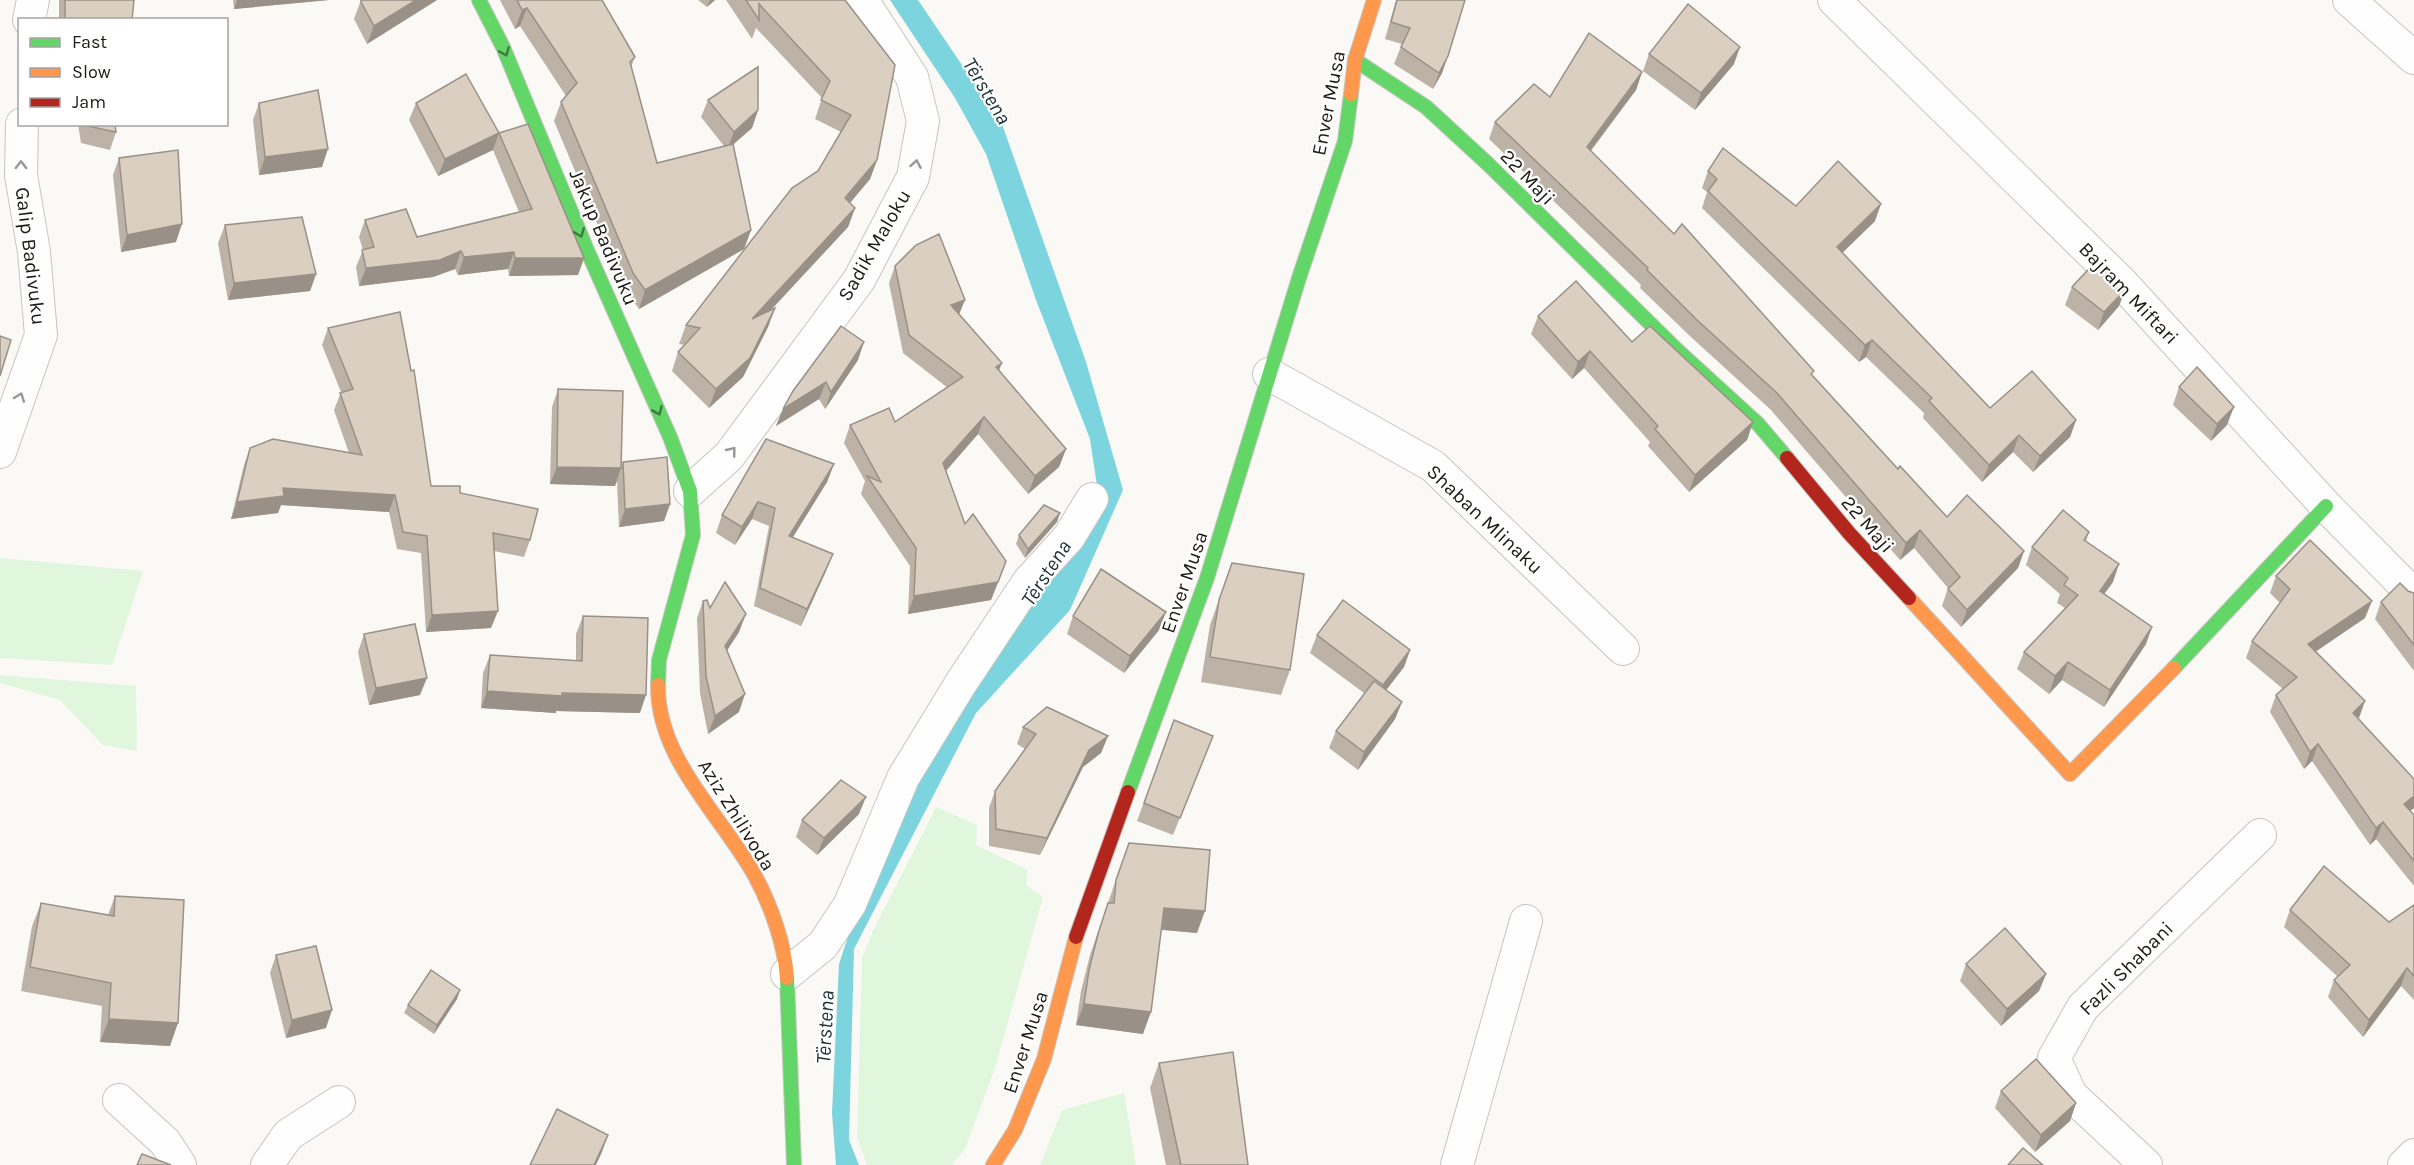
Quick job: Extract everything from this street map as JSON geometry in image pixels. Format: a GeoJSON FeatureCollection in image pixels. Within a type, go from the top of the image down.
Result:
{"type":"FeatureCollection","features":[{"type":"Feature","properties":{"kind":"street"},"geometry":{"type":"LineString","coordinates":[[29,18],[33,0]]}},
{"type":"Feature","properties":{"kind":"street","name":"Jakup Badivuku"},"geometry":{"type":"LineString","coordinates":[[479,0],[503,47],[587,250],[670,437],[690,491]]}},
{"type":"Feature","properties":{"kind":"street","name":"Sadik Maloku"},"geometry":{"type":"LineString","coordinates":[[690,491],[729,456],[859,279],[913,177],[923,121],[912,77],[862,0]]}},
{"type":"Feature","properties":{"kind":"street","name":"Enver Musa"},"geometry":{"type":"LineString","coordinates":[[993,1165],[1015,1130],[1044,1059],[1076,939],[1102,862],[1207,578],[1269,374],[1345,141],[1355,60],[1374,0]]}},
{"type":"Feature","properties":{"kind":"street","name":"Bajram Miftari"},"geometry":{"type":"LineString","coordinates":[[1834,0],[2123,285],[2326,506],[2414,595]]}},
{"type":"Feature","properties":{"kind":"street"},"geometry":{"type":"LineString","coordinates":[[2349,0],[2414,58]]}},
{"type":"Feature","properties":{"kind":"street","name":"22 Maji"},"geometry":{"type":"LineString","coordinates":[[1355,60],[1426,107],[1488,164],[1678,351],[1758,424],[1849,532],[2070,774],[2157,686],[2326,506]]}},
{"type":"Feature","properties":{"kind":"street","name":"Galip Badivuku"},"geometry":{"type":"LineString","coordinates":[[0,452],[41,335],[34,252],[21,175],[22,126]]}},
{"type":"Feature","properties":{"kind":"street","name":"Shaban Mlinaku"},"geometry":{"type":"LineString","coordinates":[[1269,374],[1433,466],[1623,650]]}},
{"type":"Feature","properties":{"kind":"street","name":"Aziz Zhilivoda"},"geometry":{"type":"LineString","coordinates":[[690,491],[693,535],[659,660],[658,705],[670,743],[715,819],[754,874],[774,921],[787,974],[794,1165]]}},
{"type":"Feature","properties":{"kind":"street"},"geometry":{"type":"LineString","coordinates":[[787,974],[823,945],[850,904],[903,778],[961,683],[1029,581],[1069,537],[1092,499]]}},
{"type":"Feature","properties":{"kind":"street","name":"Fazli Shabani"},"geometry":{"type":"LineString","coordinates":[[2146,1165],[2071,1095],[2054,1058],[2082,1007],[2260,835]]}},
{"type":"Feature","properties":{"kind":"street"},"geometry":{"type":"LineString","coordinates":[[1457,1165],[1526,921]]}},
{"type":"Feature","properties":{"kind":"street"},"geometry":{"type":"LineString","coordinates":[[119,1100],[165,1142],[180,1165]]}},
{"type":"Feature","properties":{"kind":"street"},"geometry":{"type":"LineString","coordinates":[[267,1165],[288,1135],[339,1102]]}},
{"type":"Feature","properties":{"kind":"street"},"geometry":{"type":"LineString","coordinates":[[2404,1165],[2414,1155]]}},
{"type":"Feature","properties":{"kind":"green space"},"geometry":{"type":"Polygon","coordinates":[[[0,558],[143,571],[112,665],[0,658],[0,558]]]}},
{"type":"Feature","properties":{"kind":"green space"},"geometry":{"type":"Polygon","coordinates":[[[0,675],[136,686],[137,751],[103,745],[60,700],[0,683],[0,675]]]}},
{"type":"Feature","properties":{"kind":"green space"},"geometry":{"type":"Polygon","coordinates":[[[936,807],[977,825],[976,845],[1028,870],[1026,885],[1043,897],[995,1068],[965,1149],[952,1165],[867,1165],[857,1138],[862,958],[873,931],[936,807]]]}},
{"type":"Feature","properties":{"kind":"green space"},"geometry":{"type":"Polygon","coordinates":[[[1124,1093],[1136,1165],[1040,1165],[1062,1110],[1124,1093]]]}},
{"type":"Feature","properties":{"kind":"water"},"geometry":{"type":"Polygon","coordinates":[[[890,0],[918,0],[1002,124],[1086,362],[1123,490],[1070,610],[976,713],[854,949],[849,1140],[859,1165],[836,1165],[832,1113],[839,964],[872,864],[945,717],[1100,506],[1090,439],[1036,300],[986,154],[955,98],[890,0]]]}},
{"type":"Feature","properties":{"kind":"building"},"geometry":{"type":"Polygon","coordinates":[[[65,0],[134,0],[132,18],[65,18],[65,0]]]}},
{"type":"Feature","properties":{"kind":"building"},"geometry":{"type":"Polygon","coordinates":[[[361,0],[416,0],[374,26],[361,0]]]}},
{"type":"Feature","properties":{"kind":"building"},"geometry":{"type":"Polygon","coordinates":[[[517,0],[602,0],[635,57],[630,62],[657,163],[733,144],[751,230],[645,290],[633,273],[561,102],[577,83],[527,8],[522,10],[517,0]]]}},
{"type":"Feature","properties":{"kind":"building"},"geometry":{"type":"Polygon","coordinates":[[[746,0],[845,0],[895,65],[877,160],[845,198],[855,208],[752,319],[775,308],[750,358],[716,389],[678,352],[700,328],[686,325],[792,188],[818,171],[851,115],[821,100],[830,81],[759,4],[759,20],[746,0]]]}},
{"type":"Feature","properties":{"kind":"building"},"geometry":{"type":"Polygon","coordinates":[[[1397,0],[1465,0],[1448,56],[1439,73],[1401,47],[1410,28],[1391,22],[1397,0]]]}},
{"type":"Feature","properties":{"kind":"building"},"geometry":{"type":"Polygon","coordinates":[[[1688,4],[1740,47],[1701,93],[1649,54],[1688,4]]]}},
{"type":"Feature","properties":{"kind":"building"},"geometry":{"type":"Polygon","coordinates":[[[1589,33],[1642,72],[1587,147],[1674,234],[1682,224],[1814,371],[1811,374],[1898,469],[1900,466],[1947,517],[1967,495],[2024,551],[1967,610],[1948,589],[1960,577],[1920,530],[1906,543],[1777,393],[1697,320],[1647,270],[1648,268],[1495,122],[1534,84],[1550,97],[1589,33]]]}},
{"type":"Feature","properties":{"kind":"building"},"geometry":{"type":"Polygon","coordinates":[[[758,67],[758,110],[734,132],[708,100],[758,67]]]}},
{"type":"Feature","properties":{"kind":"building"},"geometry":{"type":"Polygon","coordinates":[[[466,74],[499,133],[445,159],[416,103],[466,74]]]}},
{"type":"Feature","properties":{"kind":"building"},"geometry":{"type":"Polygon","coordinates":[[[318,90],[328,149],[265,157],[259,103],[318,90]]]}},
{"type":"Feature","properties":{"kind":"building"},"geometry":{"type":"Polygon","coordinates":[[[528,124],[584,258],[515,258],[514,252],[464,257],[461,251],[440,260],[366,268],[362,250],[374,247],[365,220],[406,209],[417,237],[532,209],[499,133],[528,124]]]}},
{"type":"Feature","properties":{"kind":"building"},"geometry":{"type":"Polygon","coordinates":[[[87,126],[115,126],[116,132],[87,126]]]}},
{"type":"Feature","properties":{"kind":"building"},"geometry":{"type":"Polygon","coordinates":[[[1723,148],[1796,206],[1838,161],[1881,204],[1837,247],[1990,408],[2032,371],[2076,420],[2040,456],[2019,435],[1989,465],[1929,401],[1932,398],[1872,340],[1865,345],[1708,191],[1717,179],[1708,171],[1723,148]]]}},
{"type":"Feature","properties":{"kind":"building"},"geometry":{"type":"Polygon","coordinates":[[[178,150],[182,224],[127,235],[119,158],[178,150]]]}},
{"type":"Feature","properties":{"kind":"building"},"geometry":{"type":"Polygon","coordinates":[[[302,217],[316,274],[234,283],[225,225],[302,217]]]}},
{"type":"Feature","properties":{"kind":"building"},"geometry":{"type":"Polygon","coordinates":[[[939,234],[965,300],[951,305],[1002,363],[996,367],[1066,449],[1035,476],[984,417],[943,463],[965,524],[973,514],[1006,561],[998,582],[914,596],[916,548],[867,476],[881,482],[850,425],[889,408],[895,422],[963,377],[909,335],[895,266],[916,245],[939,234]]]}},
{"type":"Feature","properties":{"kind":"building"},"geometry":{"type":"Polygon","coordinates":[[[2097,260],[2126,289],[2104,312],[2072,287],[2097,260]]]}},
{"type":"Feature","properties":{"kind":"building"},"geometry":{"type":"Polygon","coordinates":[[[1576,281],[1632,342],[1650,326],[1753,422],[1695,475],[1655,429],[1658,426],[1590,351],[1578,362],[1538,316],[1576,281]]]}},
{"type":"Feature","properties":{"kind":"building"},"geometry":{"type":"Polygon","coordinates":[[[400,312],[411,371],[414,370],[431,486],[460,486],[460,493],[538,509],[530,540],[493,533],[498,611],[432,615],[427,536],[403,532],[395,495],[283,488],[284,496],[237,502],[250,448],[273,439],[362,455],[340,393],[353,389],[328,328],[400,312]]]}},
{"type":"Feature","properties":{"kind":"building"},"geometry":{"type":"Polygon","coordinates":[[[841,326],[864,342],[831,392],[826,382],[783,409],[793,391],[841,326]]]}},
{"type":"Feature","properties":{"kind":"building"},"geometry":{"type":"Polygon","coordinates":[[[0,336],[11,340],[0,376],[0,336]]]}},
{"type":"Feature","properties":{"kind":"building"},"geometry":{"type":"Polygon","coordinates":[[[2197,367],[2234,407],[2217,424],[2179,387],[2197,367]]]}},
{"type":"Feature","properties":{"kind":"building"},"geometry":{"type":"Polygon","coordinates":[[[558,389],[623,391],[621,468],[557,467],[558,389]]]}},
{"type":"Feature","properties":{"kind":"building"},"geometry":{"type":"Polygon","coordinates":[[[766,439],[834,464],[789,536],[833,554],[807,609],[760,588],[775,508],[758,502],[742,527],[722,515],[766,439]]]}},
{"type":"Feature","properties":{"kind":"building"},"geometry":{"type":"Polygon","coordinates":[[[667,457],[670,504],[625,509],[623,462],[667,457]]]}},
{"type":"Feature","properties":{"kind":"building"},"geometry":{"type":"Polygon","coordinates":[[[1044,505],[1060,513],[1028,549],[1019,535],[1044,505]]]}},
{"type":"Feature","properties":{"kind":"building"},"geometry":{"type":"Polygon","coordinates":[[[2063,510],[2089,532],[2084,540],[2119,564],[2100,591],[2152,627],[2110,690],[2068,662],[2055,676],[2024,652],[2078,595],[2064,585],[2068,578],[2032,547],[2063,510]]]}},
{"type":"Feature","properties":{"kind":"building"},"geometry":{"type":"Polygon","coordinates":[[[2310,540],[2372,601],[2308,644],[2365,701],[2353,713],[2414,779],[2414,796],[2404,804],[2414,815],[2414,861],[2383,822],[2376,828],[2318,744],[2310,752],[2276,695],[2297,677],[2252,641],[2290,589],[2276,576],[2310,540]]]}},
{"type":"Feature","properties":{"kind":"building"},"geometry":{"type":"Polygon","coordinates":[[[1232,563],[1304,574],[1290,670],[1210,657],[1219,600],[1232,563]]]}},
{"type":"Feature","properties":{"kind":"building"},"geometry":{"type":"Polygon","coordinates":[[[1101,569],[1166,612],[1130,656],[1073,616],[1101,569]]]}},
{"type":"Feature","properties":{"kind":"building"},"geometry":{"type":"Polygon","coordinates":[[[725,582],[746,614],[725,646],[745,694],[715,716],[706,676],[703,601],[707,600],[710,608],[725,582]]]}},
{"type":"Feature","properties":{"kind":"building"},"geometry":{"type":"Polygon","coordinates":[[[2400,583],[2408,591],[2414,593],[2414,645],[2381,602],[2400,583]]]}},
{"type":"Feature","properties":{"kind":"building"},"geometry":{"type":"Polygon","coordinates":[[[1343,600],[1410,650],[1383,685],[1317,635],[1343,600]]]}},
{"type":"Feature","properties":{"kind":"building"},"geometry":{"type":"Polygon","coordinates":[[[583,616],[648,618],[646,695],[562,693],[562,696],[487,691],[490,655],[582,661],[583,616]]]}},
{"type":"Feature","properties":{"kind":"building"},"geometry":{"type":"Polygon","coordinates":[[[415,624],[427,678],[376,688],[364,634],[415,624]]]}},
{"type":"Feature","properties":{"kind":"building"},"geometry":{"type":"Polygon","coordinates":[[[1374,681],[1402,702],[1364,752],[1336,731],[1374,681]]]}},
{"type":"Feature","properties":{"kind":"building"},"geometry":{"type":"Polygon","coordinates":[[[1047,707],[1108,736],[1089,750],[1047,838],[996,829],[995,791],[1036,734],[1023,727],[1047,707]]]}},
{"type":"Feature","properties":{"kind":"building"},"geometry":{"type":"Polygon","coordinates":[[[1174,720],[1213,736],[1180,818],[1144,803],[1174,720]]]}},
{"type":"Feature","properties":{"kind":"building"},"geometry":{"type":"Polygon","coordinates":[[[841,780],[866,797],[824,838],[802,820],[841,780]]]}},
{"type":"Feature","properties":{"kind":"building"},"geometry":{"type":"Polygon","coordinates":[[[1129,843],[1210,850],[1205,911],[1164,908],[1151,1012],[1084,1004],[1098,934],[1108,903],[1114,903],[1116,880],[1129,843]]]}},
{"type":"Feature","properties":{"kind":"building"},"geometry":{"type":"Polygon","coordinates":[[[2324,866],[2389,922],[2414,905],[2414,976],[2407,968],[2369,1020],[2334,980],[2350,965],[2290,910],[2324,866]]]}},
{"type":"Feature","properties":{"kind":"building"},"geometry":{"type":"Polygon","coordinates":[[[115,896],[184,900],[178,1023],[109,1019],[111,983],[30,967],[41,903],[114,916],[115,896]]]}},
{"type":"Feature","properties":{"kind":"building"},"geometry":{"type":"Polygon","coordinates":[[[2005,928],[2046,974],[2007,1009],[1966,964],[2005,928]]]}},
{"type":"Feature","properties":{"kind":"building"},"geometry":{"type":"Polygon","coordinates":[[[316,946],[332,1010],[292,1020],[276,955],[316,946]]]}},
{"type":"Feature","properties":{"kind":"building"},"geometry":{"type":"Polygon","coordinates":[[[431,970],[460,990],[437,1025],[408,1005],[431,970]]]}},
{"type":"Feature","properties":{"kind":"building"},"geometry":{"type":"Polygon","coordinates":[[[1233,1052],[1248,1165],[1181,1165],[1159,1063],[1233,1052]]]}},
{"type":"Feature","properties":{"kind":"building"},"geometry":{"type":"Polygon","coordinates":[[[2036,1059],[2076,1103],[2041,1135],[2001,1091],[2036,1059]]]}},
{"type":"Feature","properties":{"kind":"building"},"geometry":{"type":"Polygon","coordinates":[[[557,1109],[608,1135],[594,1165],[530,1165],[557,1109]]]}},
{"type":"Feature","properties":{"kind":"building"},"geometry":{"type":"Polygon","coordinates":[[[2023,1148],[2043,1165],[2008,1165],[2023,1148]]]}},
{"type":"Feature","properties":{"kind":"building"},"geometry":{"type":"Polygon","coordinates":[[[142,1154],[171,1165],[137,1165],[142,1154]]]}},
{"type":"Feature","properties":{"kind":"traffic: fast"},"geometry":{"type":"LineString","coordinates":[[479,0],[503,47],[587,250],[670,437],[690,491],[693,535],[659,660],[658,685]]}},
{"type":"Feature","properties":{"kind":"traffic: fast"},"geometry":{"type":"LineString","coordinates":[[1355,60],[1426,107],[1488,164],[1678,351],[1758,424],[1787,458]]}},
{"type":"Feature","properties":{"kind":"traffic: fast"},"geometry":{"type":"LineString","coordinates":[[1128,792],[1207,578],[1299,278],[1345,141],[1351,94]]}},
{"type":"Feature","properties":{"kind":"traffic: fast"},"geometry":{"type":"LineString","coordinates":[[2174,668],[2326,506]]}},
{"type":"Feature","properties":{"kind":"traffic: fast"},"geometry":{"type":"LineString","coordinates":[[787,978],[794,1165]]}},
{"type":"Feature","properties":{"kind":"traffic: slow"},"geometry":{"type":"LineString","coordinates":[[1351,94],[1355,60],[1374,0]]}},
{"type":"Feature","properties":{"kind":"traffic: slow"},"geometry":{"type":"LineString","coordinates":[[1909,598],[2070,774],[2174,668]]}},
{"type":"Feature","properties":{"kind":"traffic: slow"},"geometry":{"type":"LineString","coordinates":[[658,685],[660,712],[679,761],[754,874],[766,898],[780,938],[787,978]]}},
{"type":"Feature","properties":{"kind":"traffic: slow"},"geometry":{"type":"LineString","coordinates":[[993,1165],[1015,1130],[1044,1059],[1076,937]]}},
{"type":"Feature","properties":{"kind":"traffic: jam"},"geometry":{"type":"LineString","coordinates":[[1787,458],[1849,533],[1909,598]]}},
{"type":"Feature","properties":{"kind":"traffic: jam"},"geometry":{"type":"LineString","coordinates":[[1076,937],[1128,792]]}},
{"type":"Feature","properties":{"kind":"water label","name":"Tërstena"},"geometry":{"type":"Point","coordinates":[987,91]}},
{"type":"Feature","properties":{"kind":"water label","name":"Tërstena"},"geometry":{"type":"Point","coordinates":[1046,573]}},
{"type":"Feature","properties":{"kind":"water label","name":"Tërstena"},"geometry":{"type":"Point","coordinates":[825,1027]}}]}
